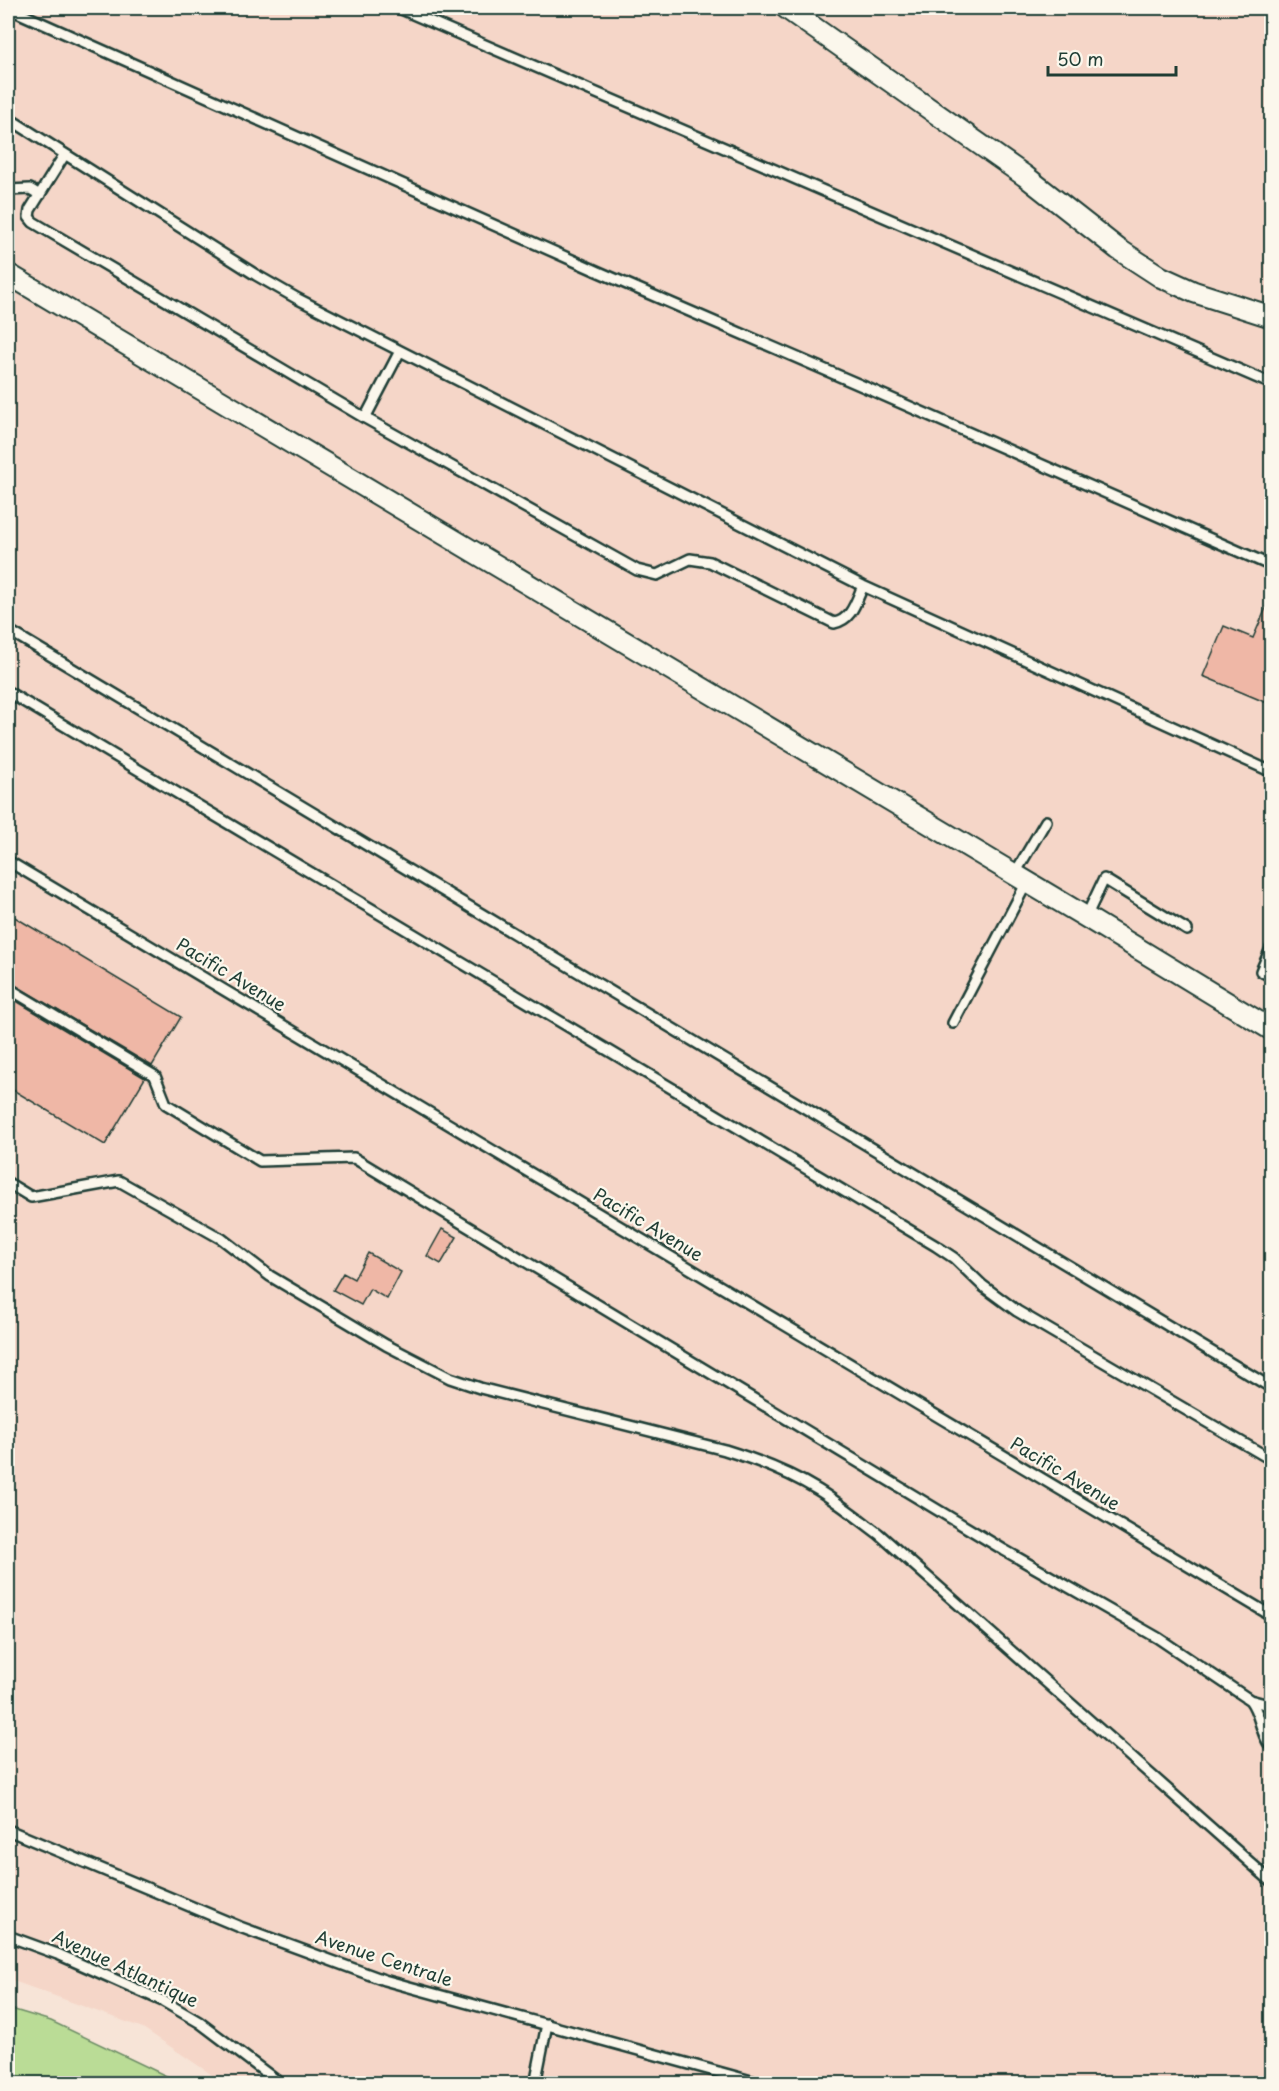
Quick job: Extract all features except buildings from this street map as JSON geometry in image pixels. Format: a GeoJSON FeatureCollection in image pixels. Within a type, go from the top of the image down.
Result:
{"type":"FeatureCollection","features":[{"type":"Feature","properties":{"kind":"street"},"geometry":{"type":"LineString","coordinates":[[786,8],[1025,176],[1126,255],[1161,277],[1194,292],[1272,317]]}},
{"type":"Feature","properties":{"kind":"street"},"geometry":{"type":"LineString","coordinates":[[8,274],[1272,1030]]}},
{"type":"Feature","properties":{"kind":"lane"},"geometry":{"type":"LineString","coordinates":[[8,8],[588,267],[1272,566]]}},
{"type":"Feature","properties":{"kind":"lane"},"geometry":{"type":"LineString","coordinates":[[399,8],[1272,384]]}},
{"type":"Feature","properties":{"kind":"lane"},"geometry":{"type":"LineString","coordinates":[[8,118],[256,275],[400,351],[863,586],[1272,772]]}},
{"type":"Feature","properties":{"kind":"lane"},"geometry":{"type":"LineString","coordinates":[[65,154],[29,214],[33,222],[365,418],[642,572],[660,574],[690,559],[710,562],[834,623],[841,622],[850,614],[863,586]]}},
{"type":"Feature","properties":{"kind":"lane"},"geometry":{"type":"LineString","coordinates":[[8,190],[30,189],[40,195]]}},
{"type":"Feature","properties":{"kind":"lane"},"geometry":{"type":"LineString","coordinates":[[365,418],[400,351]]}},
{"type":"Feature","properties":{"kind":"lane"},"geometry":{"type":"LineString","coordinates":[[8,630],[1272,1388]]}},
{"type":"Feature","properties":{"kind":"lane"},"geometry":{"type":"LineString","coordinates":[[8,692],[936,1246],[954,1258],[983,1286],[1017,1311],[1272,1460]]}},
{"type":"Feature","properties":{"kind":"lane"},"geometry":{"type":"LineString","coordinates":[[953,1023],[1046,821]]}},
{"type":"Feature","properties":{"kind":"lane","name":"Pacific Avenue"},"geometry":{"type":"LineString","coordinates":[[8,861],[1272,1616]]}},
{"type":"Feature","properties":{"kind":"lane"},"geometry":{"type":"LineString","coordinates":[[1086,917],[1104,879],[1187,930]]}},
{"type":"Feature","properties":{"kind":"lane"},"geometry":{"type":"LineString","coordinates":[[1272,946],[1260,971],[1272,977]]}},
{"type":"Feature","properties":{"kind":"lane"},"geometry":{"type":"LineString","coordinates":[[8,988],[155,1076],[166,1104],[260,1161],[354,1158],[994,1544],[1158,1638],[1250,1700],[1272,1706]]}},
{"type":"Feature","properties":{"kind":"lane"},"geometry":{"type":"LineString","coordinates":[[8,1183],[31,1197],[120,1181],[222,1239],[270,1276],[386,1345],[450,1378],[480,1388],[756,1459],[800,1479],[879,1534],[1272,1882]]}},
{"type":"Feature","properties":{"kind":"lane"},"geometry":{"type":"LineString","coordinates":[[1250,1700],[1272,1748]]}},
{"type":"Feature","properties":{"kind":"lane","name":"Avenue Centrale"},"geometry":{"type":"LineString","coordinates":[[8,1830],[240,1928],[384,1980],[762,2084]]}},
{"type":"Feature","properties":{"kind":"lane","name":"Avenue Atlantique"},"geometry":{"type":"LineString","coordinates":[[8,1936],[60,1955],[163,2001],[199,2022],[281,2084]]}},
{"type":"Feature","properties":{"kind":"lane"},"geometry":{"type":"LineString","coordinates":[[536,2084],[547,2024]]}},
{"type":"Feature","properties":{"kind":"shaded area"},"geometry":{"type":"Polygon","coordinates":[[[8,8],[1271,8],[1271,2083],[224,2083],[143,2028],[8,1979],[8,8]]]}},
{"type":"Feature","properties":{"kind":"green space"},"geometry":{"type":"Polygon","coordinates":[[[8,2008],[51,2021],[181,2083],[8,2083],[8,2008]]]}}]}
